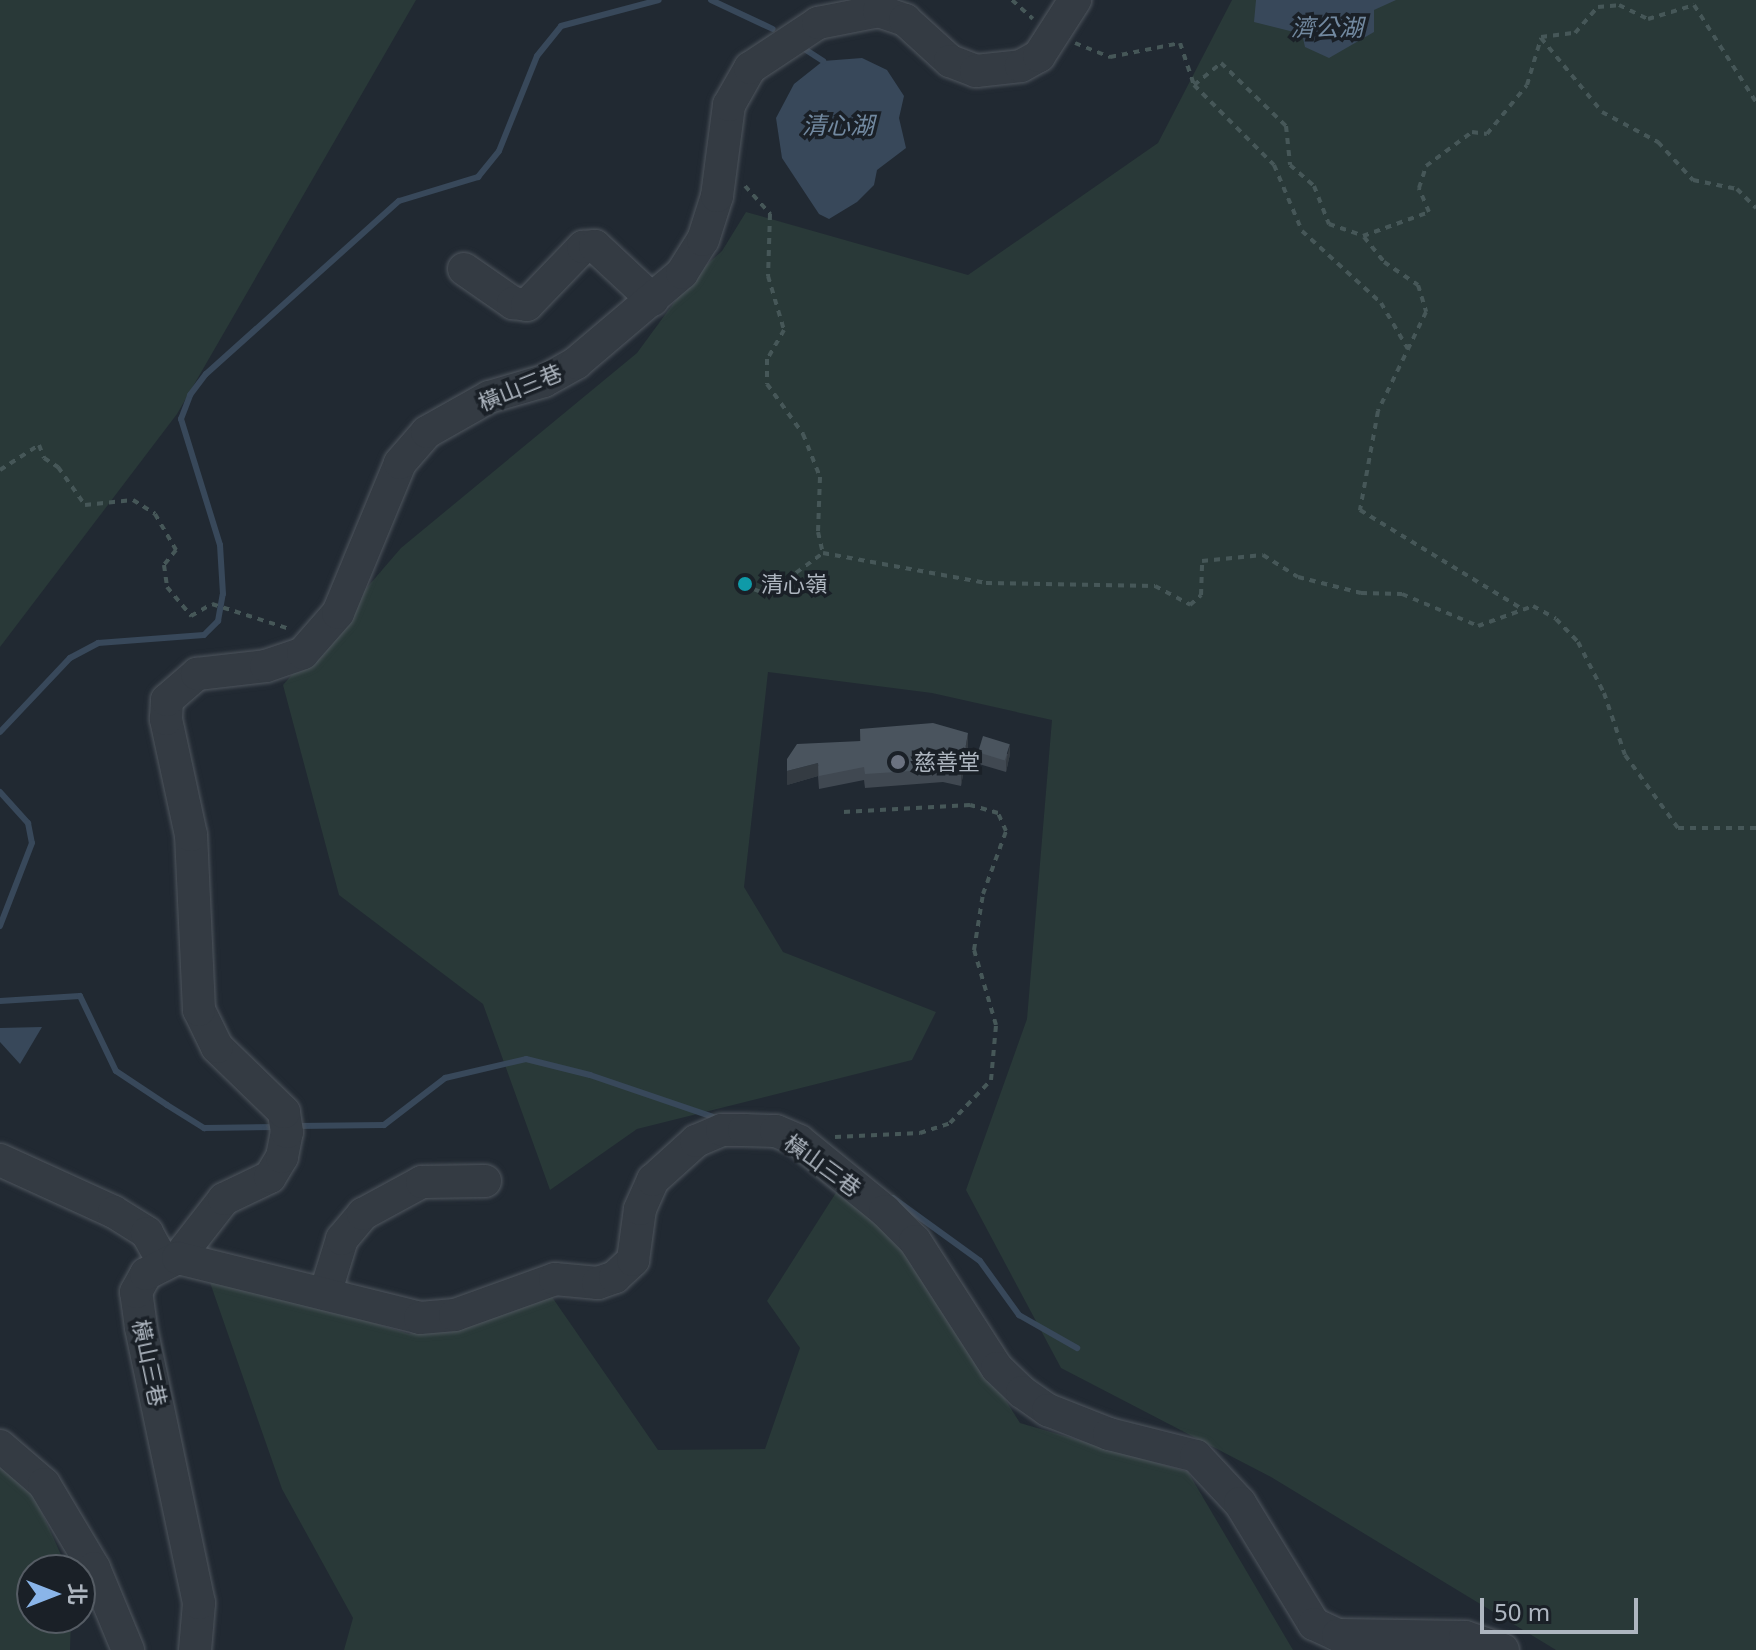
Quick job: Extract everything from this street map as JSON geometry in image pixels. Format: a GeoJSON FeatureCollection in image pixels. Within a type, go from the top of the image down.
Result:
{"type":"FeatureCollection","features":[{"type":"Feature","properties":{"kind":"lane","name":"橫山三巷"},"geometry":{"type":"LineString","coordinates":[[195,1650],[199,1603],[136,1292],[146,1274],[171,1261],[224,1199],[270,1177],[282,1157],[285,1122],[217,1047],[199,1010],[193,966],[191,835],[167,710],[179,686],[197,674],[266,666],[303,653],[338,613],[400,463],[427,432],[489,397],[544,381],[576,363],[682,273],[703,240],[724,153],[729,105],[750,68],[818,23],[879,11],[905,20],[950,61],[976,71],[1021,66],[1039,56],[1050,34],[1075,0]]}},
{"type":"Feature","properties":{"kind":"lane"},"geometry":{"type":"LineString","coordinates":[[464,269],[513,303],[527,305],[583,247],[595,246],[653,300]]}},
{"type":"Feature","properties":{"kind":"lane","name":"橫山三巷"},"geometry":{"type":"LineString","coordinates":[[171,1261],[325,1294],[401,1317],[439,1318],[555,1279],[598,1283],[615,1277],[633,1260],[640,1209],[653,1180],[696,1141],[722,1130],[776,1131],[799,1141],[915,1241],[997,1368],[1022,1392],[1048,1410],[1109,1434],[1196,1456],[1240,1503],[1314,1624],[1338,1635],[1465,1637],[1503,1650]]}},
{"type":"Feature","properties":{"kind":"lane"},"geometry":{"type":"LineString","coordinates":[[0,1160],[114,1212],[147,1233],[171,1261]]}},
{"type":"Feature","properties":{"kind":"lane"},"geometry":{"type":"LineString","coordinates":[[325,1294],[342,1239],[363,1214],[422,1182],[485,1181]]}},
{"type":"Feature","properties":{"kind":"lane"},"geometry":{"type":"LineString","coordinates":[[0,1446],[44,1484],[94,1568],[128,1650]]}},
{"type":"Feature","properties":{"kind":"path"},"geometry":{"type":"LineString","coordinates":[[1363,236],[1429,212],[1419,188],[1426,166],[1472,132],[1487,134],[1527,85],[1544,33],[1575,33],[1598,7],[1619,5],[1648,19],[1696,2],[1756,102]]}},
{"type":"Feature","properties":{"kind":"path"},"geometry":{"type":"LineString","coordinates":[[1050,34],[1110,57],[1180,43],[1194,85],[1274,165],[1302,231],[1381,303],[1409,350]]}},
{"type":"Feature","properties":{"kind":"path"},"geometry":{"type":"LineString","coordinates":[[1541,38],[1602,112],[1658,142],[1693,180],[1737,189],[1756,208]]}},
{"type":"Feature","properties":{"kind":"path"},"geometry":{"type":"LineString","coordinates":[[1194,85],[1221,63],[1286,126],[1290,165],[1314,186],[1329,224],[1363,236],[1384,262],[1418,285],[1426,312],[1378,411],[1360,510],[1522,609]]}},
{"type":"Feature","properties":{"kind":"path"},"geometry":{"type":"LineString","coordinates":[[724,153],[759,207],[770,214],[768,276],[784,330],[767,359],[767,384],[803,434],[820,477],[818,532],[823,553]]}},
{"type":"Feature","properties":{"kind":"path"},"geometry":{"type":"LineString","coordinates":[[0,470],[39,445],[44,458],[58,467],[85,505],[133,500],[155,514],[176,550],[164,565],[167,587],[191,616],[212,604],[235,610],[254,621],[289,629],[303,653]]}},
{"type":"Feature","properties":{"kind":"path"},"geometry":{"type":"LineString","coordinates":[[743,585],[767,594],[823,553],[986,583],[1155,586],[1190,605],[1201,595],[1202,561],[1263,555],[1298,577],[1361,593],[1402,594],[1478,626],[1533,606],[1556,619],[1578,642],[1604,693],[1625,755],[1678,828],[1756,828]]}},
{"type":"Feature","properties":{"kind":"path"},"geometry":{"type":"LineString","coordinates":[[799,1141],[871,1132],[920,1133],[950,1123],[991,1080],[997,1048],[974,950],[979,908],[1006,831],[998,813],[939,804],[843,812]]}},
{"type":"Feature","properties":{"kind":"shaded area"},"geometry":{"type":"Polygon","coordinates":[[[0,0],[416,0],[177,414],[0,647],[0,0]]]}},
{"type":"Feature","properties":{"kind":"shaded area"},"geometry":{"type":"Polygon","coordinates":[[[1232,0],[1756,0],[1756,1650],[1556,1650],[1271,1477],[1061,1368],[966,1190],[1027,1019],[1052,720],[932,693],[768,672],[744,887],[783,952],[936,1012],[912,1060],[637,1129],[550,1190],[483,1004],[339,895],[283,685],[401,548],[637,353],[692,278],[722,251],[746,212],[968,275],[1158,143],[1232,0]]]}},
{"type":"Feature","properties":{"kind":"shaded area"},"geometry":{"type":"Polygon","coordinates":[[[839,1188],[912,1253],[1020,1423],[1188,1472],[1293,1650],[344,1650],[353,1618],[282,1489],[206,1271],[409,1334],[552,1297],[658,1450],[765,1449],[800,1348],[767,1301],[839,1188]]]}},
{"type":"Feature","properties":{"kind":"shaded area"},"geometry":{"type":"Polygon","coordinates":[[[0,1465],[32,1491],[61,1554],[16,1554],[16,1634],[70,1634],[70,1650],[0,1650],[0,1465]]]}},
{"type":"Feature","properties":{"kind":"water","name":"濟公湖"},"geometry":{"type":"Polygon","coordinates":[[[1256,0],[1396,0],[1374,10],[1374,32],[1329,58],[1305,47],[1302,34],[1254,22],[1256,0]]]}},
{"type":"Feature","properties":{"kind":"water","name":"清心湖"},"geometry":{"type":"Polygon","coordinates":[[[862,58],[887,70],[904,96],[899,118],[906,148],[877,170],[874,185],[857,202],[829,219],[819,214],[782,158],[776,118],[794,84],[823,61],[862,58]]]}},
{"type":"Feature","properties":{"kind":"water"},"geometry":{"type":"Polygon","coordinates":[[[42,1027],[20,1064],[0,1042],[0,1028],[42,1027]]]}},
{"type":"Feature","properties":{"kind":"building"},"geometry":{"type":"Polygon","coordinates":[[[933,723],[968,733],[961,773],[943,769],[865,774],[864,767],[819,776],[818,763],[787,771],[787,759],[797,744],[861,741],[860,729],[933,723]]]}},
{"type":"Feature","properties":{"kind":"building"},"geometry":{"type":"Polygon","coordinates":[[[983,736],[1010,744],[1005,760],[978,752],[983,736]]]}},
{"type":"Feature","properties":{"kind":"waterway"},"geometry":{"type":"LineString","coordinates":[[0,732],[70,658],[98,643],[204,635],[218,621],[223,594],[220,545],[181,419],[190,395],[206,374],[399,201],[478,177],[499,151],[537,56],[561,26],[659,0]]}},
{"type":"Feature","properties":{"kind":"waterway"},"geometry":{"type":"LineString","coordinates":[[711,0],[773,29]]}},
{"type":"Feature","properties":{"kind":"waterway"},"geometry":{"type":"LineString","coordinates":[[803,48],[823,61]]}},
{"type":"Feature","properties":{"kind":"waterway"},"geometry":{"type":"LineString","coordinates":[[0,792],[28,823],[32,843],[0,926]]}},
{"type":"Feature","properties":{"kind":"waterway"},"geometry":{"type":"LineString","coordinates":[[0,1001],[80,996],[116,1071],[167,1105],[204,1128],[278,1127]]}},
{"type":"Feature","properties":{"kind":"waterway"},"geometry":{"type":"LineString","coordinates":[[297,1126],[384,1125],[445,1078],[526,1059],[590,1075],[719,1119]]}},
{"type":"Feature","properties":{"kind":"waterway"},"geometry":{"type":"LineString","coordinates":[[893,1198],[980,1261],[1019,1315],[1077,1348]]}},
{"type":"Feature","properties":{"kind":"place","name":"清心嶺"},"geometry":{"type":"Point","coordinates":[745,584]}},
{"type":"Feature","properties":{"kind":"place","name":"慈善堂"},"geometry":{"type":"Point","coordinates":[898,762]}}]}
